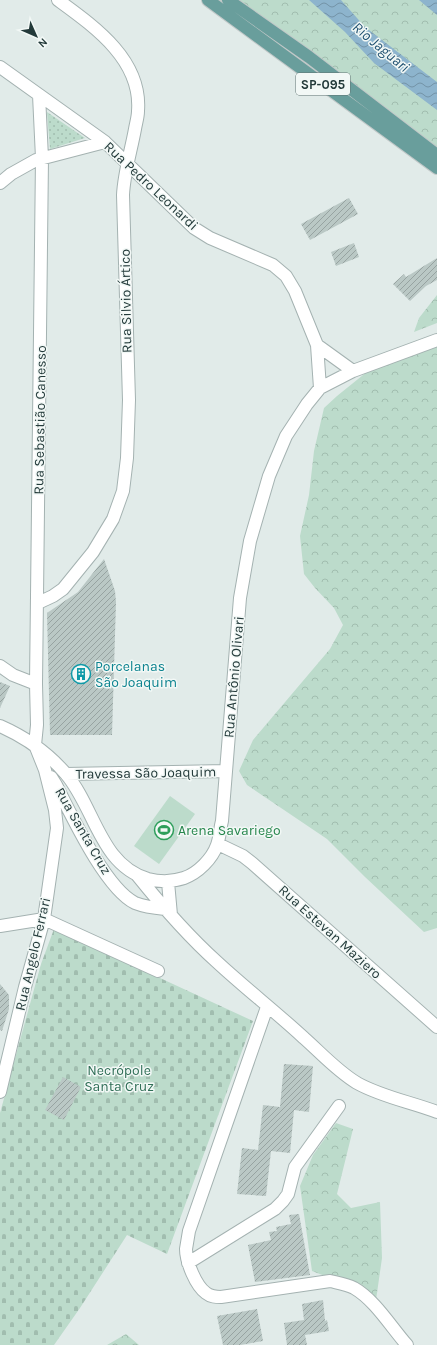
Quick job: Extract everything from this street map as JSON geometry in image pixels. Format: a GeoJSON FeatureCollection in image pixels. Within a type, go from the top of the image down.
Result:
{"type":"FeatureCollection","features":[{"type":"Feature","properties":{"kind":"main road","name":"SP-095"},"geometry":{"type":"LineString","coordinates":[[208,0],[437,168]]}},
{"type":"Feature","properties":{"kind":"main road","name":"SP-095"},"geometry":{"type":"LineString","coordinates":[[228,0],[310,57],[437,155]]}},
{"type":"Feature","properties":{"kind":"street","name":"Rua Silvio Ártico"},"geometry":{"type":"LineString","coordinates":[[38,603],[53,596],[63,589],[89,557],[113,519],[123,491],[127,458],[128,400],[123,195],[124,180],[138,111],[136,85],[125,60],[108,40],[58,0]]}},
{"type":"Feature","properties":{"kind":"street","name":"Rua Pedro Leonardi"},"geometry":{"type":"LineString","coordinates":[[0,67],[105,142],[194,228],[210,238],[273,265],[286,276],[295,291],[317,345],[320,388]]}},
{"type":"Feature","properties":{"kind":"street","name":"Rua Sebastião Canesso"},"geometry":{"type":"LineString","coordinates":[[35,745],[37,725],[36,684],[42,158],[39,95]]}},
{"type":"Feature","properties":{"kind":"street"},"geometry":{"type":"LineString","coordinates":[[0,183],[11,174],[36,160],[105,142]]}},
{"type":"Feature","properties":{"kind":"street","name":"Rua Antônio Olivari"},"geometry":{"type":"LineString","coordinates":[[0,726],[14,732],[35,745],[66,774],[79,792],[108,849],[120,864],[137,875],[168,882],[185,878],[201,868],[213,854],[218,844],[222,821],[240,598],[250,541],[269,476],[286,436],[307,404],[320,388],[353,371],[437,340]]}},
{"type":"Feature","properties":{"kind":"street"},"geometry":{"type":"LineString","coordinates":[[317,345],[353,371]]}},
{"type":"Feature","properties":{"kind":"street"},"geometry":{"type":"LineString","coordinates":[[0,666],[12,675],[36,684]]}},
{"type":"Feature","properties":{"kind":"street","name":"Rua Angelo Ferrari"},"geometry":{"type":"LineString","coordinates":[[0,1092],[25,987],[44,919],[57,828],[55,810],[45,770],[35,745]]}},
{"type":"Feature","properties":{"kind":"street","name":"Rua Santa Cruz"},"geometry":{"type":"LineString","coordinates":[[45,770],[56,784],[86,842],[110,878],[124,895],[134,902],[146,907],[168,912]]}},
{"type":"Feature","properties":{"kind":"street","name":"Travessa São Joaquim"},"geometry":{"type":"LineString","coordinates":[[66,774],[226,771]]}},
{"type":"Feature","properties":{"kind":"street","name":"Rua Estevan Maziero"},"geometry":{"type":"LineString","coordinates":[[218,844],[252,862],[437,1027]]}},
{"type":"Feature","properties":{"kind":"street"},"geometry":{"type":"LineString","coordinates":[[137,875],[168,912],[216,962],[356,1082],[372,1090],[437,1112]]}},
{"type":"Feature","properties":{"kind":"street"},"geometry":{"type":"LineString","coordinates":[[168,882],[168,912]]}},
{"type":"Feature","properties":{"kind":"street"},"geometry":{"type":"LineString","coordinates":[[0,926],[44,919],[158,971]]}},
{"type":"Feature","properties":{"kind":"street"},"geometry":{"type":"LineString","coordinates":[[267,1007],[190,1231],[186,1249],[188,1263],[199,1285],[206,1293],[212,1296],[221,1297],[330,1281],[354,1288],[369,1299],[406,1345]]}},
{"type":"Feature","properties":{"kind":"street"},"geometry":{"type":"LineString","coordinates":[[188,1263],[275,1209],[283,1201],[288,1194],[295,1167],[339,1106]]}},
{"type":"Feature","properties":{"kind":"green space"},"geometry":{"type":"Polygon","coordinates":[[[214,0],[437,0],[437,162],[214,0]]]}},
{"type":"Feature","properties":{"kind":"green space"},"geometry":{"type":"Polygon","coordinates":[[[47,112],[85,138],[50,149],[47,112]]]}},
{"type":"Feature","properties":{"kind":"green space"},"geometry":{"type":"Polygon","coordinates":[[[437,295],[437,323],[414,332],[419,318],[437,295]]]}},
{"type":"Feature","properties":{"kind":"green space"},"geometry":{"type":"Polygon","coordinates":[[[437,345],[437,928],[424,932],[327,839],[247,785],[239,771],[253,740],[330,649],[343,625],[334,608],[304,574],[300,536],[309,495],[314,451],[324,408],[368,371],[437,345]]]}},
{"type":"Feature","properties":{"kind":"green space","name":"Arena Savariego"},"geometry":{"type":"Polygon","coordinates":[[[170,796],[195,814],[159,864],[134,846],[170,796]]]}},
{"type":"Feature","properties":{"kind":"green space","name":"Necrópole Santa Cruz"},"geometry":{"type":"Polygon","coordinates":[[[54,929],[253,1021],[167,1254],[127,1235],[80,1308],[54,1345],[0,1345],[0,1113],[41,964],[54,929]]]}},
{"type":"Feature","properties":{"kind":"green space"},"geometry":{"type":"Polygon","coordinates":[[[336,1123],[353,1129],[337,1194],[351,1208],[380,1202],[382,1258],[376,1300],[369,1293],[312,1271],[300,1186],[313,1155],[336,1123]]]}},
{"type":"Feature","properties":{"kind":"green space"},"geometry":{"type":"Polygon","coordinates":[[[126,1334],[139,1345],[107,1345],[126,1334]]]}},
{"type":"Feature","properties":{"kind":"water","name":"Rio Jaguari"},"geometry":{"type":"Polygon","coordinates":[[[309,0],[341,0],[365,27],[437,82],[437,110],[374,63],[345,32],[309,0]]]}},
{"type":"Feature","properties":{"kind":"water"},"geometry":{"type":"Polygon","coordinates":[[[419,0],[437,0],[437,15],[419,0]]]}},
{"type":"Feature","properties":{"kind":"building"},"geometry":{"type":"Polygon","coordinates":[[[349,198],[358,214],[310,240],[301,224],[349,198]]]}},
{"type":"Feature","properties":{"kind":"building"},"geometry":{"type":"Polygon","coordinates":[[[354,243],[359,257],[336,266],[331,252],[354,243]]]}},
{"type":"Feature","properties":{"kind":"building"},"geometry":{"type":"Polygon","coordinates":[[[437,258],[437,280],[426,286],[410,301],[393,284],[404,274],[406,277],[437,258]]]}},
{"type":"Feature","properties":{"kind":"building","name":"Porcelanas São Joaquim"},"geometry":{"type":"Polygon","coordinates":[[[104,559],[115,591],[116,602],[112,735],[50,735],[47,613],[78,592],[104,559]]]}},
{"type":"Feature","properties":{"kind":"building"},"geometry":{"type":"Polygon","coordinates":[[[0,682],[10,686],[0,708],[0,682]]]}},
{"type":"Feature","properties":{"kind":"building"},"geometry":{"type":"Polygon","coordinates":[[[0,984],[9,995],[9,1009],[2,1031],[0,1030],[0,984]]]}},
{"type":"Feature","properties":{"kind":"building"},"geometry":{"type":"Polygon","coordinates":[[[284,1064],[313,1066],[309,1112],[294,1110],[290,1153],[271,1151],[266,1196],[237,1194],[242,1148],[258,1150],[263,1105],[280,1107],[284,1064]]]}},
{"type":"Feature","properties":{"kind":"building"},"geometry":{"type":"Polygon","coordinates":[[[63,1077],[81,1087],[64,1120],[45,1110],[63,1077]]]}},
{"type":"Feature","properties":{"kind":"building"},"geometry":{"type":"Polygon","coordinates":[[[299,1214],[310,1275],[255,1282],[248,1245],[271,1240],[269,1232],[277,1231],[276,1227],[291,1224],[289,1215],[299,1214]]]}},
{"type":"Feature","properties":{"kind":"building"},"geometry":{"type":"Polygon","coordinates":[[[323,1300],[325,1321],[327,1320],[329,1331],[305,1335],[307,1345],[287,1345],[284,1323],[304,1320],[302,1304],[323,1300]]]}},
{"type":"Feature","properties":{"kind":"building"},"geometry":{"type":"Polygon","coordinates":[[[257,1309],[263,1341],[240,1345],[223,1345],[217,1316],[257,1309]]]}},
{"type":"Feature","properties":{"kind":"place","name":"Porcelanas São Joaquim"},"geometry":{"type":"Point","coordinates":[81,674]}},
{"type":"Feature","properties":{"kind":"place","name":"Arena Savariego"},"geometry":{"type":"Point","coordinates":[164,830]}}]}
